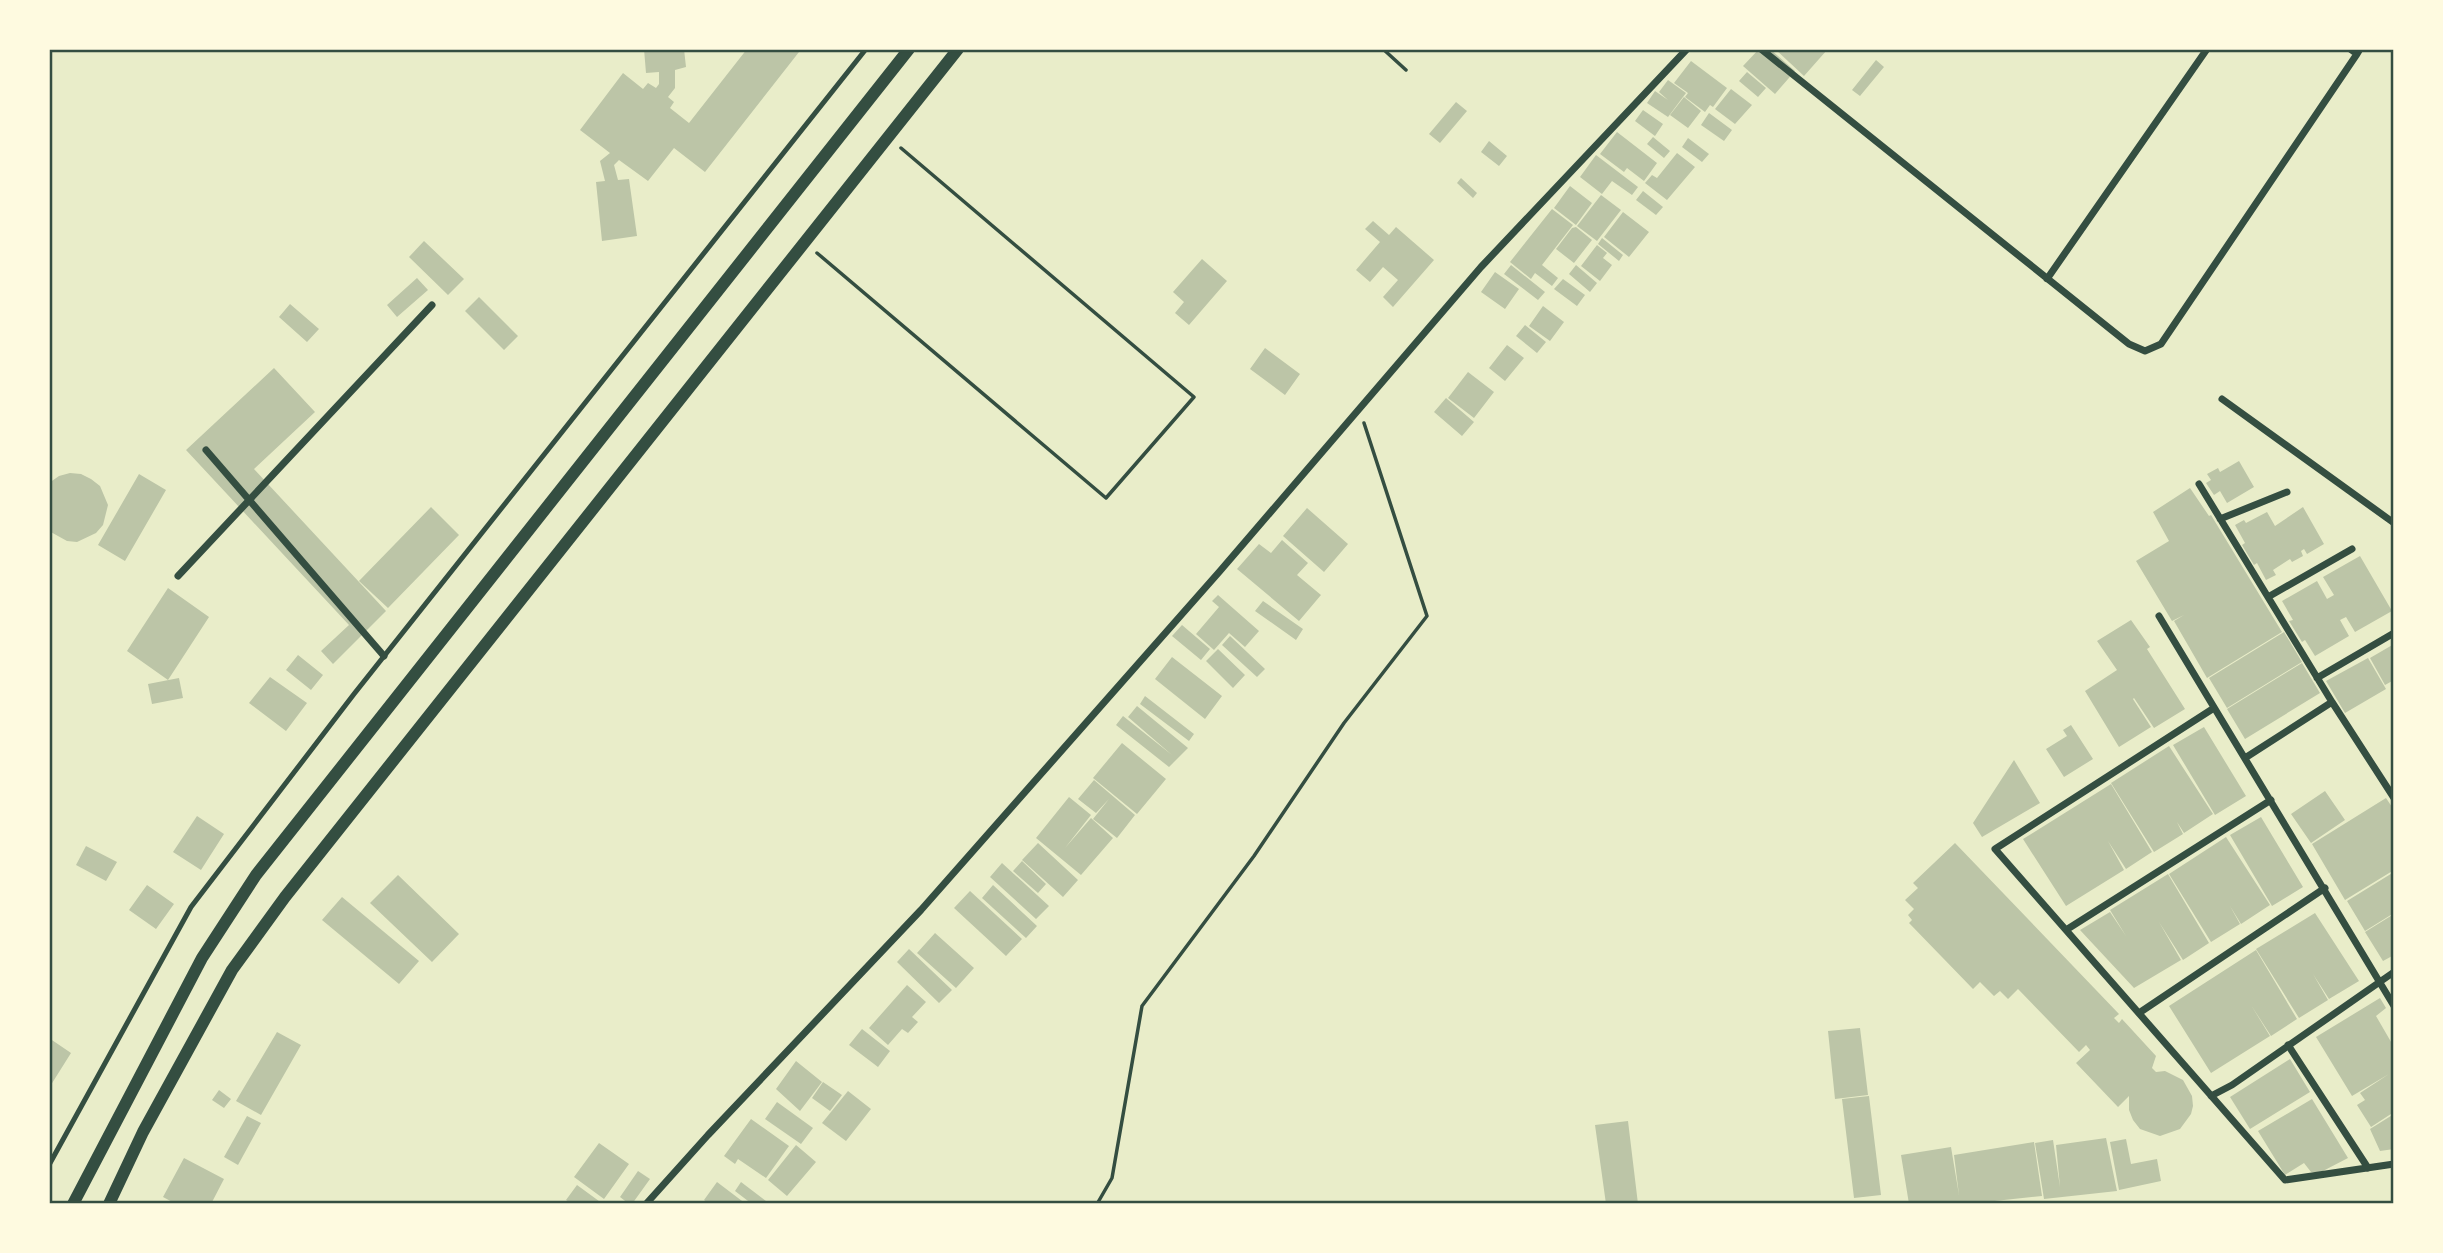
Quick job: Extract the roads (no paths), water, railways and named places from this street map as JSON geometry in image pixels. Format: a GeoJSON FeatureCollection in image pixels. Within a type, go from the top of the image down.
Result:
{"type":"FeatureCollection","features":[{"type":"Feature","properties":{"kind":"street"},"geometry":{"type":"LineString","coordinates":[[73,1204],[202,958],[256,875],[909,49]]}},
{"type":"Feature","properties":{"kind":"street"},"geometry":{"type":"LineString","coordinates":[[109,1204],[143,1132],[232,970],[270,918],[958,49]]}},
{"type":"Feature","properties":{"kind":"street"},"geometry":{"type":"LineString","coordinates":[[646,1204],[921,910],[1220,571],[1481,267],[1686,49]]}},
{"type":"Feature","properties":{"kind":"street"},"geometry":{"type":"LineString","coordinates":[[1761,49],[2129,344],[2145,351],[2161,344],[2359,52],[2350,49]]}},
{"type":"Feature","properties":{"kind":"street"},"geometry":{"type":"LineString","coordinates":[[2047,279],[2207,49]]}},
{"type":"Feature","properties":{"kind":"street"},"geometry":{"type":"LineString","coordinates":[[178,576],[432,305]]}},
{"type":"Feature","properties":{"kind":"street"},"geometry":{"type":"LineString","coordinates":[[2222,399],[2394,523]]}},
{"type":"Feature","properties":{"kind":"street"},"geometry":{"type":"LineString","coordinates":[[206,450],[384,656]]}},
{"type":"Feature","properties":{"kind":"street"},"geometry":{"type":"LineString","coordinates":[[2199,484],[2317,678],[2394,798]]}},
{"type":"Feature","properties":{"kind":"street"},"geometry":{"type":"LineString","coordinates":[[2220,519],[2287,492]]}},
{"type":"Feature","properties":{"kind":"street"},"geometry":{"type":"LineString","coordinates":[[2267,597],[2351,549]]}},
{"type":"Feature","properties":{"kind":"street"},"geometry":{"type":"LineString","coordinates":[[2159,616],[2394,1006]]}},
{"type":"Feature","properties":{"kind":"street"},"geometry":{"type":"LineString","coordinates":[[2317,678],[2394,633]]}},
{"type":"Feature","properties":{"kind":"street"},"geometry":{"type":"LineString","coordinates":[[2245,758],[2332,702]]}},
{"type":"Feature","properties":{"kind":"street"},"geometry":{"type":"LineString","coordinates":[[2214,708],[1995,849],[2285,1180],[2394,1164]]}},
{"type":"Feature","properties":{"kind":"street"},"geometry":{"type":"LineString","coordinates":[[2066,930],[2271,800]]}},
{"type":"Feature","properties":{"kind":"street"},"geometry":{"type":"LineString","coordinates":[[2138,1013],[2325,888]]}},
{"type":"Feature","properties":{"kind":"street"},"geometry":{"type":"LineString","coordinates":[[2211,1096],[2232,1085],[2394,972]]}},
{"type":"Feature","properties":{"kind":"street"},"geometry":{"type":"LineString","coordinates":[[2288,1045],[2368,1168]]}},
{"type":"Feature","properties":{"kind":"lane"},"geometry":{"type":"LineString","coordinates":[[49,1165],[191,907],[384,656],[866,49]]}}]}
